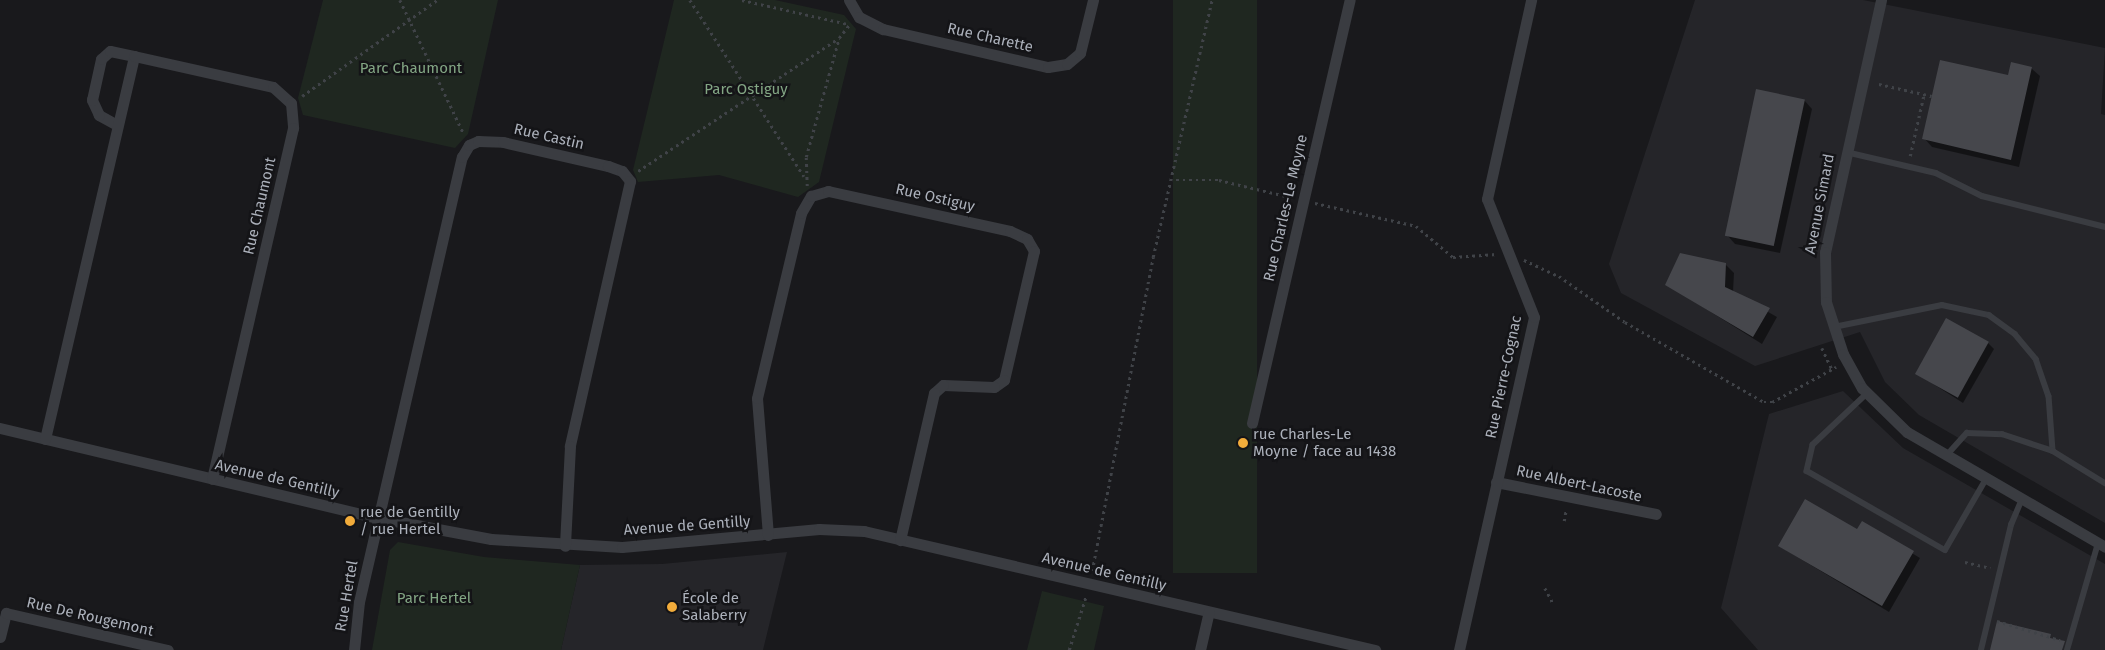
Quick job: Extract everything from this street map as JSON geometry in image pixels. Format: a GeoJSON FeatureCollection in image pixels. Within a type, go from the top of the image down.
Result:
{"type":"FeatureCollection","features":[{"type":"Feature","properties":{"kind":"street","name":"Rue Charette"},"geometry":{"type":"LineString","coordinates":[[849,0],[859,17],[882,29],[1048,67],[1067,64],[1080,53],[1093,0]]}},
{"type":"Feature","properties":{"kind":"street","name":"Rue Charles-Le Moyne"},"geometry":{"type":"LineString","coordinates":[[1252,423],[1350,0]]}},
{"type":"Feature","properties":{"kind":"street","name":"Rue Pierre-Cognac"},"geometry":{"type":"LineString","coordinates":[[1459,650],[1534,317],[1487,199],[1531,0]]}},
{"type":"Feature","properties":{"kind":"street","name":"Avenue Simard"},"geometry":{"type":"LineString","coordinates":[[1880,0],[1824,252],[1824,291],[1833,328],[1852,373],[1867,394],[1898,425],[1946,456],[2101,545]]}},
{"type":"Feature","properties":{"kind":"street"},"geometry":{"type":"LineString","coordinates":[[117,125],[100,115],[92,100],[101,59],[110,51],[273,87],[291,103]]}},
{"type":"Feature","properties":{"kind":"street"},"geometry":{"type":"LineString","coordinates":[[45,439],[134,56]]}},
{"type":"Feature","properties":{"kind":"street","name":"Rue Chaumont"},"geometry":{"type":"LineString","coordinates":[[212,479],[294,128],[291,103]]}},
{"type":"Feature","properties":{"kind":"street","name":"Rue Castin"},"geometry":{"type":"LineString","coordinates":[[469,145],[503,142],[608,166],[628,177]]}},
{"type":"Feature","properties":{"kind":"street"},"geometry":{"type":"LineString","coordinates":[[379,518],[462,157],[469,145]]}},
{"type":"Feature","properties":{"kind":"street"},"geometry":{"type":"LineString","coordinates":[[564,546],[570,446],[630,190],[628,177]]}},
{"type":"Feature","properties":{"kind":"street","name":"Rue Ostiguy"},"geometry":{"type":"LineString","coordinates":[[768,535],[757,398],[801,213],[812,196],[828,190],[1010,231],[1027,239],[1034,252],[1004,380],[994,387],[943,385],[934,393],[900,540]]}},
{"type":"Feature","properties":{"kind":"street","name":"Avenue de Gentilly"},"geometry":{"type":"LineString","coordinates":[[0,428],[379,518],[491,539],[564,546],[682,544],[837,529],[900,540],[1375,650]]}},
{"type":"Feature","properties":{"kind":"street","name":"Rue Albert-Lacoste"},"geometry":{"type":"LineString","coordinates":[[1496,482],[1656,514]]}},
{"type":"Feature","properties":{"kind":"street","name":"Rue Hertel"},"geometry":{"type":"LineString","coordinates":[[354,650],[358,602],[379,518]]}},
{"type":"Feature","properties":{"kind":"street","name":"Rue De Rougemont"},"geometry":{"type":"LineString","coordinates":[[0,637],[3,612],[168,650]]}},
{"type":"Feature","properties":{"kind":"street"},"geometry":{"type":"LineString","coordinates":[[1200,650],[1209,612]]}},
{"type":"Feature","properties":{"kind":"lane"},"geometry":{"type":"LineString","coordinates":[[1846,151],[1936,173],[1982,196],[2105,227]]}},
{"type":"Feature","properties":{"kind":"lane"},"geometry":{"type":"LineString","coordinates":[[1833,328],[1942,305],[1989,316],[2014,334],[2036,359],[2049,396],[2053,451]]}},
{"type":"Feature","properties":{"kind":"lane"},"geometry":{"type":"LineString","coordinates":[[1867,394],[1813,445],[1807,471],[1945,550],[1986,479]]}},
{"type":"Feature","properties":{"kind":"lane"},"geometry":{"type":"LineString","coordinates":[[1946,456],[1961,435],[1981,432],[2053,451],[2105,483]]}},
{"type":"Feature","properties":{"kind":"lane"},"geometry":{"type":"LineString","coordinates":[[1981,650],[2000,570],[2022,499]]}},
{"type":"Feature","properties":{"kind":"lane"},"geometry":{"type":"LineString","coordinates":[[2067,650],[2101,545]]}},
{"type":"Feature","properties":{"kind":"path"},"geometry":{"type":"LineString","coordinates":[[400,0],[469,145]]}},
{"type":"Feature","properties":{"kind":"path"},"geometry":{"type":"LineString","coordinates":[[291,103],[437,0]]}},
{"type":"Feature","properties":{"kind":"path"},"geometry":{"type":"LineString","coordinates":[[690,0],[804,176],[808,187]]}},
{"type":"Feature","properties":{"kind":"path"},"geometry":{"type":"LineString","coordinates":[[628,177],[753,97],[839,38],[850,24],[742,0]]}},
{"type":"Feature","properties":{"kind":"path"},"geometry":{"type":"LineString","coordinates":[[1093,570],[1170,180],[1212,0]]}},
{"type":"Feature","properties":{"kind":"path"},"geometry":{"type":"LineString","coordinates":[[804,176],[839,38]]}},
{"type":"Feature","properties":{"kind":"path"},"geometry":{"type":"LineString","coordinates":[[1879,84],[1932,96]]}},
{"type":"Feature","properties":{"kind":"path"},"geometry":{"type":"LineString","coordinates":[[1913,145],[1924,94]]}},
{"type":"Feature","properties":{"kind":"path"},"geometry":{"type":"LineString","coordinates":[[1170,180],[1219,180],[1293,198]]}},
{"type":"Feature","properties":{"kind":"path"},"geometry":{"type":"LineString","coordinates":[[1313,202],[1416,226],[1453,257],[1494,254]]}},
{"type":"Feature","properties":{"kind":"path"},"geometry":{"type":"LineString","coordinates":[[1524,260],[1559,276],[1629,325],[1764,402],[1772,402],[1832,369],[1822,348]]}},
{"type":"Feature","properties":{"kind":"path"},"geometry":{"type":"LineString","coordinates":[[1965,562],[2000,570]]}},
{"type":"Feature","properties":{"kind":"path"},"geometry":{"type":"LineString","coordinates":[[1545,588],[1553,603]]}},
{"type":"Feature","properties":{"kind":"path"},"geometry":{"type":"LineString","coordinates":[[1068,650],[1085,599]]}},
{"type":"Feature","properties":{"kind":"path"},"geometry":{"type":"LineString","coordinates":[[1997,621],[2063,641]]}},
{"type":"Feature","properties":{"kind":"shaded area"},"geometry":{"type":"Polygon","coordinates":[[[1695,0],[1863,0],[2105,48],[2101,114],[2105,115],[2105,523],[1919,415],[1885,382],[1860,332],[1755,366],[1621,293],[1609,264],[1695,0]]]}},
{"type":"Feature","properties":{"kind":"shaded area"},"geometry":{"type":"Polygon","coordinates":[[[1843,391],[1903,448],[2105,564],[2105,650],[1758,650],[1721,608],[1769,414],[1843,391]]]}},
{"type":"Feature","properties":{"kind":"shaded area","name":"École de Salaberry"},"geometry":{"type":"Polygon","coordinates":[[[787,552],[763,650],[561,650],[580,565],[662,564],[787,552]]]}},
{"type":"Feature","properties":{"kind":"green space","name":"Parc Chaumont"},"geometry":{"type":"Polygon","coordinates":[[[323,0],[498,0],[468,134],[455,148],[303,115],[298,98],[323,0]]]}},
{"type":"Feature","properties":{"kind":"green space","name":"Parc Ostiguy"},"geometry":{"type":"Polygon","coordinates":[[[674,0],[775,0],[844,15],[856,29],[819,182],[798,197],[719,175],[638,182],[633,170],[674,0]]]}},
{"type":"Feature","properties":{"kind":"green space"},"geometry":{"type":"Polygon","coordinates":[[[1173,0],[1257,0],[1257,573],[1173,573],[1173,0]]]}},
{"type":"Feature","properties":{"kind":"green space","name":"Parc Hertel"},"geometry":{"type":"Polygon","coordinates":[[[398,542],[484,557],[580,565],[561,650],[372,650],[390,550],[398,542]]]}},
{"type":"Feature","properties":{"kind":"green space"},"geometry":{"type":"Polygon","coordinates":[[[1042,591],[1104,606],[1094,650],[1027,650],[1042,591]]]}},
{"type":"Feature","properties":{"kind":"building"},"geometry":{"type":"Polygon","coordinates":[[[1940,60],[2008,75],[2011,62],[2032,67],[2011,160],[1922,139],[1940,60]]]}},
{"type":"Feature","properties":{"kind":"building"},"geometry":{"type":"Polygon","coordinates":[[[1756,89],[1805,99],[1774,246],[1725,236],[1756,89]]]}},
{"type":"Feature","properties":{"kind":"building"},"geometry":{"type":"Polygon","coordinates":[[[1680,253],[1726,263],[1725,287],[1770,308],[1753,337],[1665,285],[1680,253]]]}},
{"type":"Feature","properties":{"kind":"building"},"geometry":{"type":"Polygon","coordinates":[[[1946,318],[1989,342],[1958,398],[1915,374],[1946,318]]]}},
{"type":"Feature","properties":{"kind":"building"},"geometry":{"type":"Polygon","coordinates":[[[1805,499],[1857,529],[1862,521],[1914,551],[1882,606],[1778,546],[1805,499]]]}},
{"type":"Feature","properties":{"kind":"building"},"geometry":{"type":"Polygon","coordinates":[[[1997,621],[2051,634],[2050,638],[2065,641],[2062,650],[1990,650],[1997,621]]]}},
{"type":"Feature","properties":{"kind":"place","name":"rue Charles-Le Moyne / face au 1438"},"geometry":{"type":"Point","coordinates":[1243,443]}},
{"type":"Feature","properties":{"kind":"place","name":"rue de Gentilly / rue Hertel"},"geometry":{"type":"Point","coordinates":[350,521]}},
{"type":"Feature","properties":{"kind":"place","name":"École de Salaberry"},"geometry":{"type":"Point","coordinates":[672,607]}}]}
